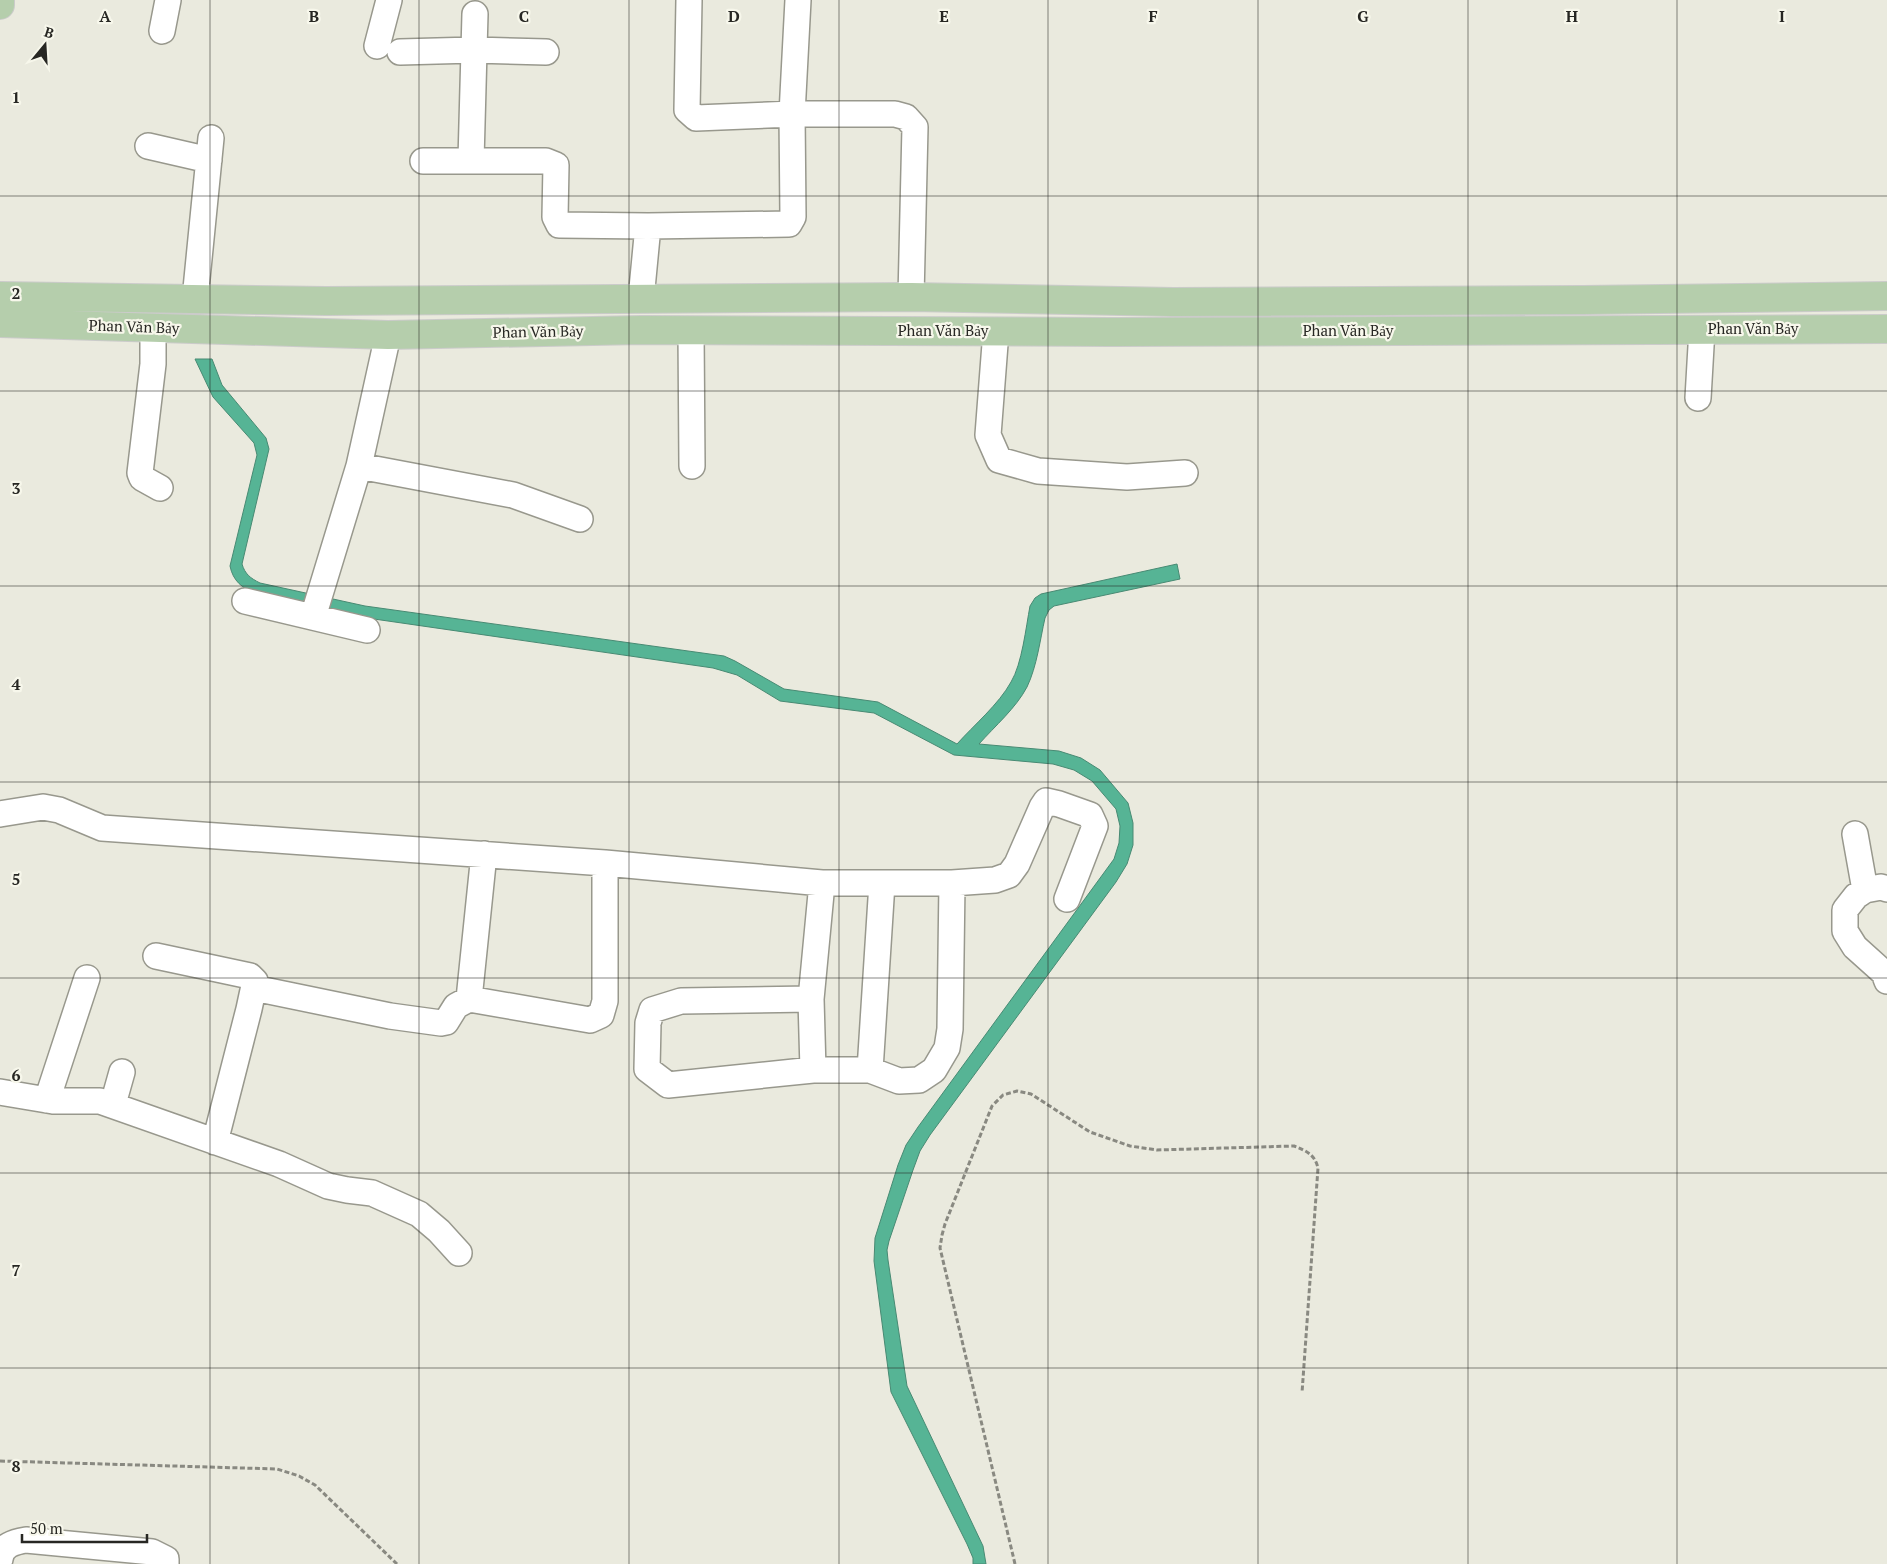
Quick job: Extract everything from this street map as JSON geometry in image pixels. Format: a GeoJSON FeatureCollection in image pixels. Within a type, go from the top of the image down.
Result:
{"type":"FeatureCollection","features":[{"type":"Feature","properties":{"kind":"main road","name":"Phan Văn Bảy"},"geometry":{"type":"LineString","coordinates":[[0,296],[336,301],[912,297],[1192,302],[1887,296]]}},
{"type":"Feature","properties":{"kind":"main road"},"geometry":{"type":"LineString","coordinates":[[641,299],[641,330]]}},
{"type":"Feature","properties":{"kind":"main road","name":"Phan Văn Bảy"},"geometry":{"type":"LineString","coordinates":[[0,323],[388,335],[641,330],[996,332],[1887,329]]}},
{"type":"Feature","properties":{"kind":"street"},"geometry":{"type":"LineString","coordinates":[[162,31],[168,0]]}},
{"type":"Feature","properties":{"kind":"street"},"geometry":{"type":"LineString","coordinates":[[389,0],[389,49],[546,52]]}},
{"type":"Feature","properties":{"kind":"street"},"geometry":{"type":"LineString","coordinates":[[689,0],[686,110],[696,118],[792,114],[895,114],[906,117],[915,127],[912,297]]}},
{"type":"Feature","properties":{"kind":"street"},"geometry":{"type":"LineString","coordinates":[[423,161],[535,160],[546,161],[556,165],[555,217],[559,225],[789,224],[794,218],[792,114],[798,0]]}},
{"type":"Feature","properties":{"kind":"street"},"geometry":{"type":"LineString","coordinates":[[471,160],[475,14]]}},
{"type":"Feature","properties":{"kind":"street"},"geometry":{"type":"LineString","coordinates":[[148,146],[210,149],[195,299]]}},
{"type":"Feature","properties":{"kind":"street"},"geometry":{"type":"LineString","coordinates":[[641,299],[648,226]]}},
{"type":"Feature","properties":{"kind":"street"},"geometry":{"type":"LineString","coordinates":[[153,328],[153,364],[140,473],[142,478],[160,488]]}},
{"type":"Feature","properties":{"kind":"street"},"geometry":{"type":"LineString","coordinates":[[1698,398],[1702,329]]}},
{"type":"Feature","properties":{"kind":"street"},"geometry":{"type":"LineString","coordinates":[[690,331],[692,466]]}},
{"type":"Feature","properties":{"kind":"street"},"geometry":{"type":"LineString","coordinates":[[996,332],[988,435],[1000,460],[1048,472],[1127,477],[1185,473]]}},
{"type":"Feature","properties":{"kind":"street"},"geometry":{"type":"LineString","coordinates":[[316,607],[358,466],[388,335]]}},
{"type":"Feature","properties":{"kind":"street"},"geometry":{"type":"LineString","coordinates":[[358,466],[514,495],[580,519]]}},
{"type":"Feature","properties":{"kind":"street"},"geometry":{"type":"LineString","coordinates":[[245,601],[316,607],[367,630]]}},
{"type":"Feature","properties":{"kind":"street"},"geometry":{"type":"LineString","coordinates":[[0,814],[43,807],[59,810],[102,828],[604,863],[822,883],[952,883],[995,880],[1009,875],[1017,864],[1046,801],[1090,816],[1095,826],[1067,899]]}},
{"type":"Feature","properties":{"kind":"street"},"geometry":{"type":"LineString","coordinates":[[1854,834],[1876,889],[1856,896],[1845,910],[1845,931],[1854,947],[1886,976]]}},
{"type":"Feature","properties":{"kind":"street"},"geometry":{"type":"LineString","coordinates":[[469,999],[484,854]]}},
{"type":"Feature","properties":{"kind":"street"},"geometry":{"type":"LineString","coordinates":[[254,988],[390,1016],[441,1023],[446,1022],[456,1006],[469,999],[590,1020],[601,1015],[605,1002],[604,863]]}},
{"type":"Feature","properties":{"kind":"street"},"geometry":{"type":"LineString","coordinates":[[813,1070],[811,999],[822,883]]}},
{"type":"Feature","properties":{"kind":"street"},"geometry":{"type":"LineString","coordinates":[[870,1070],[882,883]]}},
{"type":"Feature","properties":{"kind":"street"},"geometry":{"type":"LineString","coordinates":[[811,999],[681,1001],[652,1010],[648,1023],[647,1068],[668,1086],[813,1070],[870,1070],[899,1081],[919,1080],[934,1070],[947,1048],[950,1029],[952,883]]}},
{"type":"Feature","properties":{"kind":"street"},"geometry":{"type":"LineString","coordinates":[[156,956],[250,976],[254,981],[254,988],[215,1142]]}},
{"type":"Feature","properties":{"kind":"street"},"geometry":{"type":"LineString","coordinates":[[47,1100],[87,978]]}},
{"type":"Feature","properties":{"kind":"street"},"geometry":{"type":"LineString","coordinates":[[113,1104],[122,1072]]}},
{"type":"Feature","properties":{"kind":"street"},"geometry":{"type":"LineString","coordinates":[[0,1092],[47,1100],[73,1102],[100,1101],[113,1104],[279,1164],[328,1186],[372,1194],[395,1202],[419,1214],[439,1231],[459,1253]]}},
{"type":"Feature","properties":{"kind":"street"},"geometry":{"type":"LineString","coordinates":[[0,1559],[1,1553],[12,1542],[26,1540],[87,1555],[152,1552],[166,1558],[166,1564]]}},
{"type":"Feature","properties":{"kind":"path"},"geometry":{"type":"LineString","coordinates":[[1015,1564],[940,1248],[945,1224],[992,1106],[1003,1095],[1017,1091],[1031,1094],[1090,1132],[1130,1146],[1157,1150],[1294,1146],[1307,1151],[1316,1159],[1318,1168],[1302,1392]]}},
{"type":"Feature","properties":{"kind":"path"},"geometry":{"type":"LineString","coordinates":[[0,1461],[277,1469],[299,1476],[315,1485],[397,1564]]}},
{"type":"Feature","properties":{"kind":"shaded area"},"geometry":{"type":"Polygon","coordinates":[[[195,359],[212,359],[222,385],[266,438],[269,449],[242,564],[248,575],[260,583],[365,606],[724,656],[784,689],[878,702],[957,744],[993,706],[1011,682],[1021,656],[1030,606],[1035,598],[1041,594],[1177,564],[1180,579],[1054,606],[1049,610],[1045,618],[1036,662],[1027,687],[1011,710],[979,744],[1059,751],[1081,758],[1100,770],[1128,803],[1133,823],[1133,845],[1127,864],[1116,882],[920,1151],[887,1250],[907,1386],[983,1546],[986,1564],[973,1564],[973,1558],[967,1544],[891,1392],[874,1261],[875,1238],[906,1145],[1114,859],[1119,843],[1120,826],[1116,809],[1092,781],[1074,770],[1053,764],[954,755],[874,713],[780,701],[737,675],[713,668],[374,619],[251,592],[236,580],[230,566],[257,455],[254,443],[213,397],[195,359]]]}}]}
